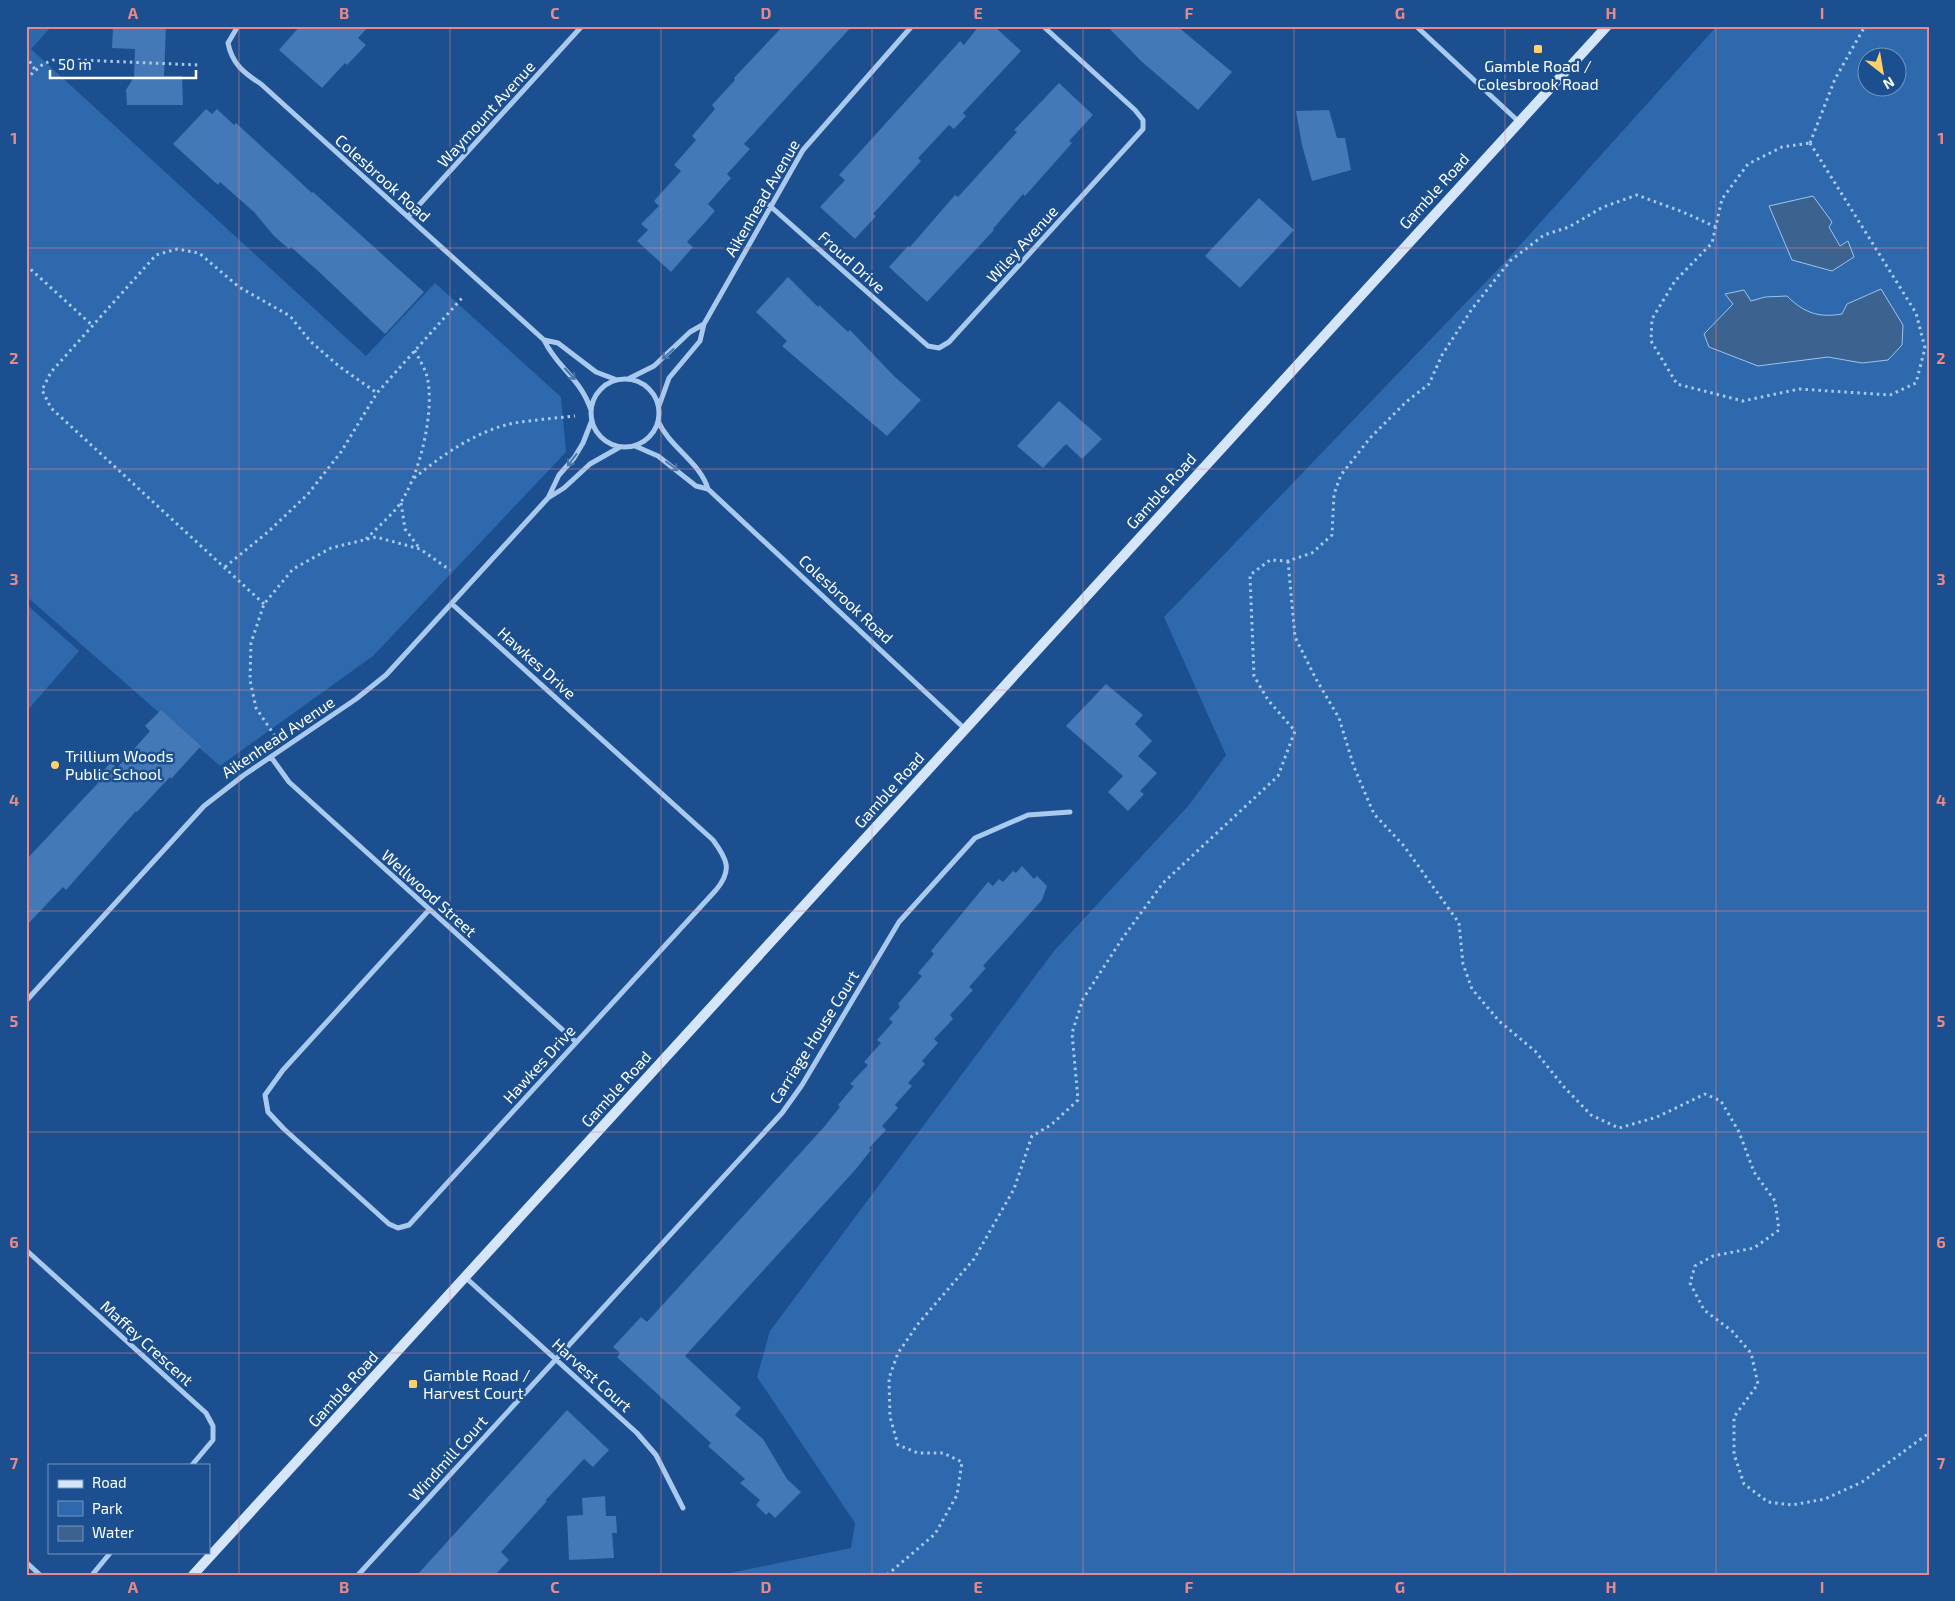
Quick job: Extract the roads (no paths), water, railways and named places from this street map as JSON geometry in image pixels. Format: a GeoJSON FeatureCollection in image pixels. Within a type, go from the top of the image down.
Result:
{"type":"FeatureCollection","features":[{"type":"Feature","properties":{"kind":"main road","name":"Gamble Road"},"geometry":{"type":"LineString","coordinates":[[192,1575],[1518,121],[1607,26]]}},
{"type":"Feature","properties":{"kind":"street","name":"Colesbrook Road"},"geometry":{"type":"LineString","coordinates":[[238,26],[228,43],[231,57],[241,71],[260,84],[544,340],[550,352],[582,388],[591,410]]}},
{"type":"Feature","properties":{"kind":"street","name":"Waymount Avenue"},"geometry":{"type":"LineString","coordinates":[[408,217],[582,26]]}},
{"type":"Feature","properties":{"kind":"street","name":"Aikenhead Avenue"},"geometry":{"type":"LineString","coordinates":[[659,406],[669,378],[700,341],[704,324],[791,168],[814,134],[912,26]]}},
{"type":"Feature","properties":{"kind":"street","name":"Wiley Avenue"},"geometry":{"type":"LineString","coordinates":[[918,338],[928,346],[939,348],[949,342],[1143,129],[1143,120],[1135,110],[1043,26]]}},
{"type":"Feature","properties":{"kind":"street"},"geometry":{"type":"LineString","coordinates":[[1416,26],[1518,121]]}},
{"type":"Feature","properties":{"kind":"street","name":"Froud Drive"},"geometry":{"type":"LineString","coordinates":[[769,205],[918,338]]}},
{"type":"Feature","properties":{"kind":"street","name":"Aikenhead Avenue"},"geometry":{"type":"LineString","coordinates":[[627,379],[654,366],[690,332],[704,324]]}},
{"type":"Feature","properties":{"kind":"street","name":"Colesbrook Road"},"geometry":{"type":"LineString","coordinates":[[544,340],[558,343],[596,372],[618,380]]}},
{"type":"Feature","properties":{"kind":"street"},"geometry":{"type":"LineString","coordinates":[[627,379],[639,382],[655,396],[659,406],[658,420],[651,436],[635,446],[620,447],[610,444],[601,437],[592,420],[591,410],[599,392],[607,384],[627,379]]}},
{"type":"Feature","properties":{"kind":"street","name":"Aikenhead Avenue"},"geometry":{"type":"LineString","coordinates":[[548,498],[559,475],[574,458],[583,443],[592,420]]}},
{"type":"Feature","properties":{"kind":"street","name":"Colesbrook Road"},"geometry":{"type":"LineString","coordinates":[[658,420],[672,444],[704,476],[708,489]]}},
{"type":"Feature","properties":{"kind":"street","name":"Colesbrook Road"},"geometry":{"type":"LineString","coordinates":[[635,446],[658,456],[696,486],[708,489],[965,729]]}},
{"type":"Feature","properties":{"kind":"street","name":"Aikenhead Avenue"},"geometry":{"type":"LineString","coordinates":[[27,998],[219,792],[371,688],[386,675],[548,498],[564,488],[590,464],[620,447]]}},
{"type":"Feature","properties":{"kind":"street","name":"Hawkes Drive"},"geometry":{"type":"LineString","coordinates":[[429,910],[282,1070],[265,1095],[268,1112],[284,1128],[389,1224],[398,1228],[409,1225],[724,880],[728,870],[724,854],[713,840],[452,604]]}},
{"type":"Feature","properties":{"kind":"street","name":"Wellwood Street"},"geometry":{"type":"LineString","coordinates":[[271,757],[289,782],[576,1042]]}},
{"type":"Feature","properties":{"kind":"street","name":"Carriage House Court"},"geometry":{"type":"LineString","coordinates":[[556,1358],[782,1113],[815,1064],[899,922],[941,874],[975,838],[1028,815],[1070,812]]}},
{"type":"Feature","properties":{"kind":"street","name":"Maffey Crescent"},"geometry":{"type":"LineString","coordinates":[[26,1250],[206,1413],[213,1426],[213,1440],[193,1464]]}},
{"type":"Feature","properties":{"kind":"street","name":"Harvest Court"},"geometry":{"type":"LineString","coordinates":[[465,1277],[637,1433],[656,1456],[683,1508]]}},
{"type":"Feature","properties":{"kind":"street","name":"Windmill Court"},"geometry":{"type":"LineString","coordinates":[[358,1575],[556,1358]]}},
{"type":"Feature","properties":{"kind":"street"},"geometry":{"type":"LineString","coordinates":[[92,1575],[110,1554]]}},
{"type":"Feature","properties":{"kind":"street"},"geometry":{"type":"LineString","coordinates":[[26,1562],[40,1575]]}},
{"type":"Feature","properties":{"kind":"water"},"geometry":{"type":"Polygon","coordinates":[[[1813,196],[1832,222],[1829,227],[1840,246],[1848,241],[1854,257],[1832,271],[1792,260],[1769,206],[1813,196]]]}},
{"type":"Feature","properties":{"kind":"water"},"geometry":{"type":"Polygon","coordinates":[[[1881,289],[1903,325],[1902,345],[1888,360],[1862,363],[1828,357],[1758,366],[1709,347],[1704,334],[1733,304],[1725,294],[1744,290],[1751,301],[1765,297],[1787,296],[1800,307],[1812,313],[1834,315],[1842,314],[1847,304],[1881,289]]]}},
{"type":"Feature","properties":{"kind":"place","name":"Gamble Road / Colesbrook Road"},"geometry":{"type":"Point","coordinates":[1538,49]}},
{"type":"Feature","properties":{"kind":"place","name":"Trillium Woods Public School"},"geometry":{"type":"Point","coordinates":[55,765]}},
{"type":"Feature","properties":{"kind":"place","name":"Gamble Road / Harvest Court"},"geometry":{"type":"Point","coordinates":[413,1384]}}]}
